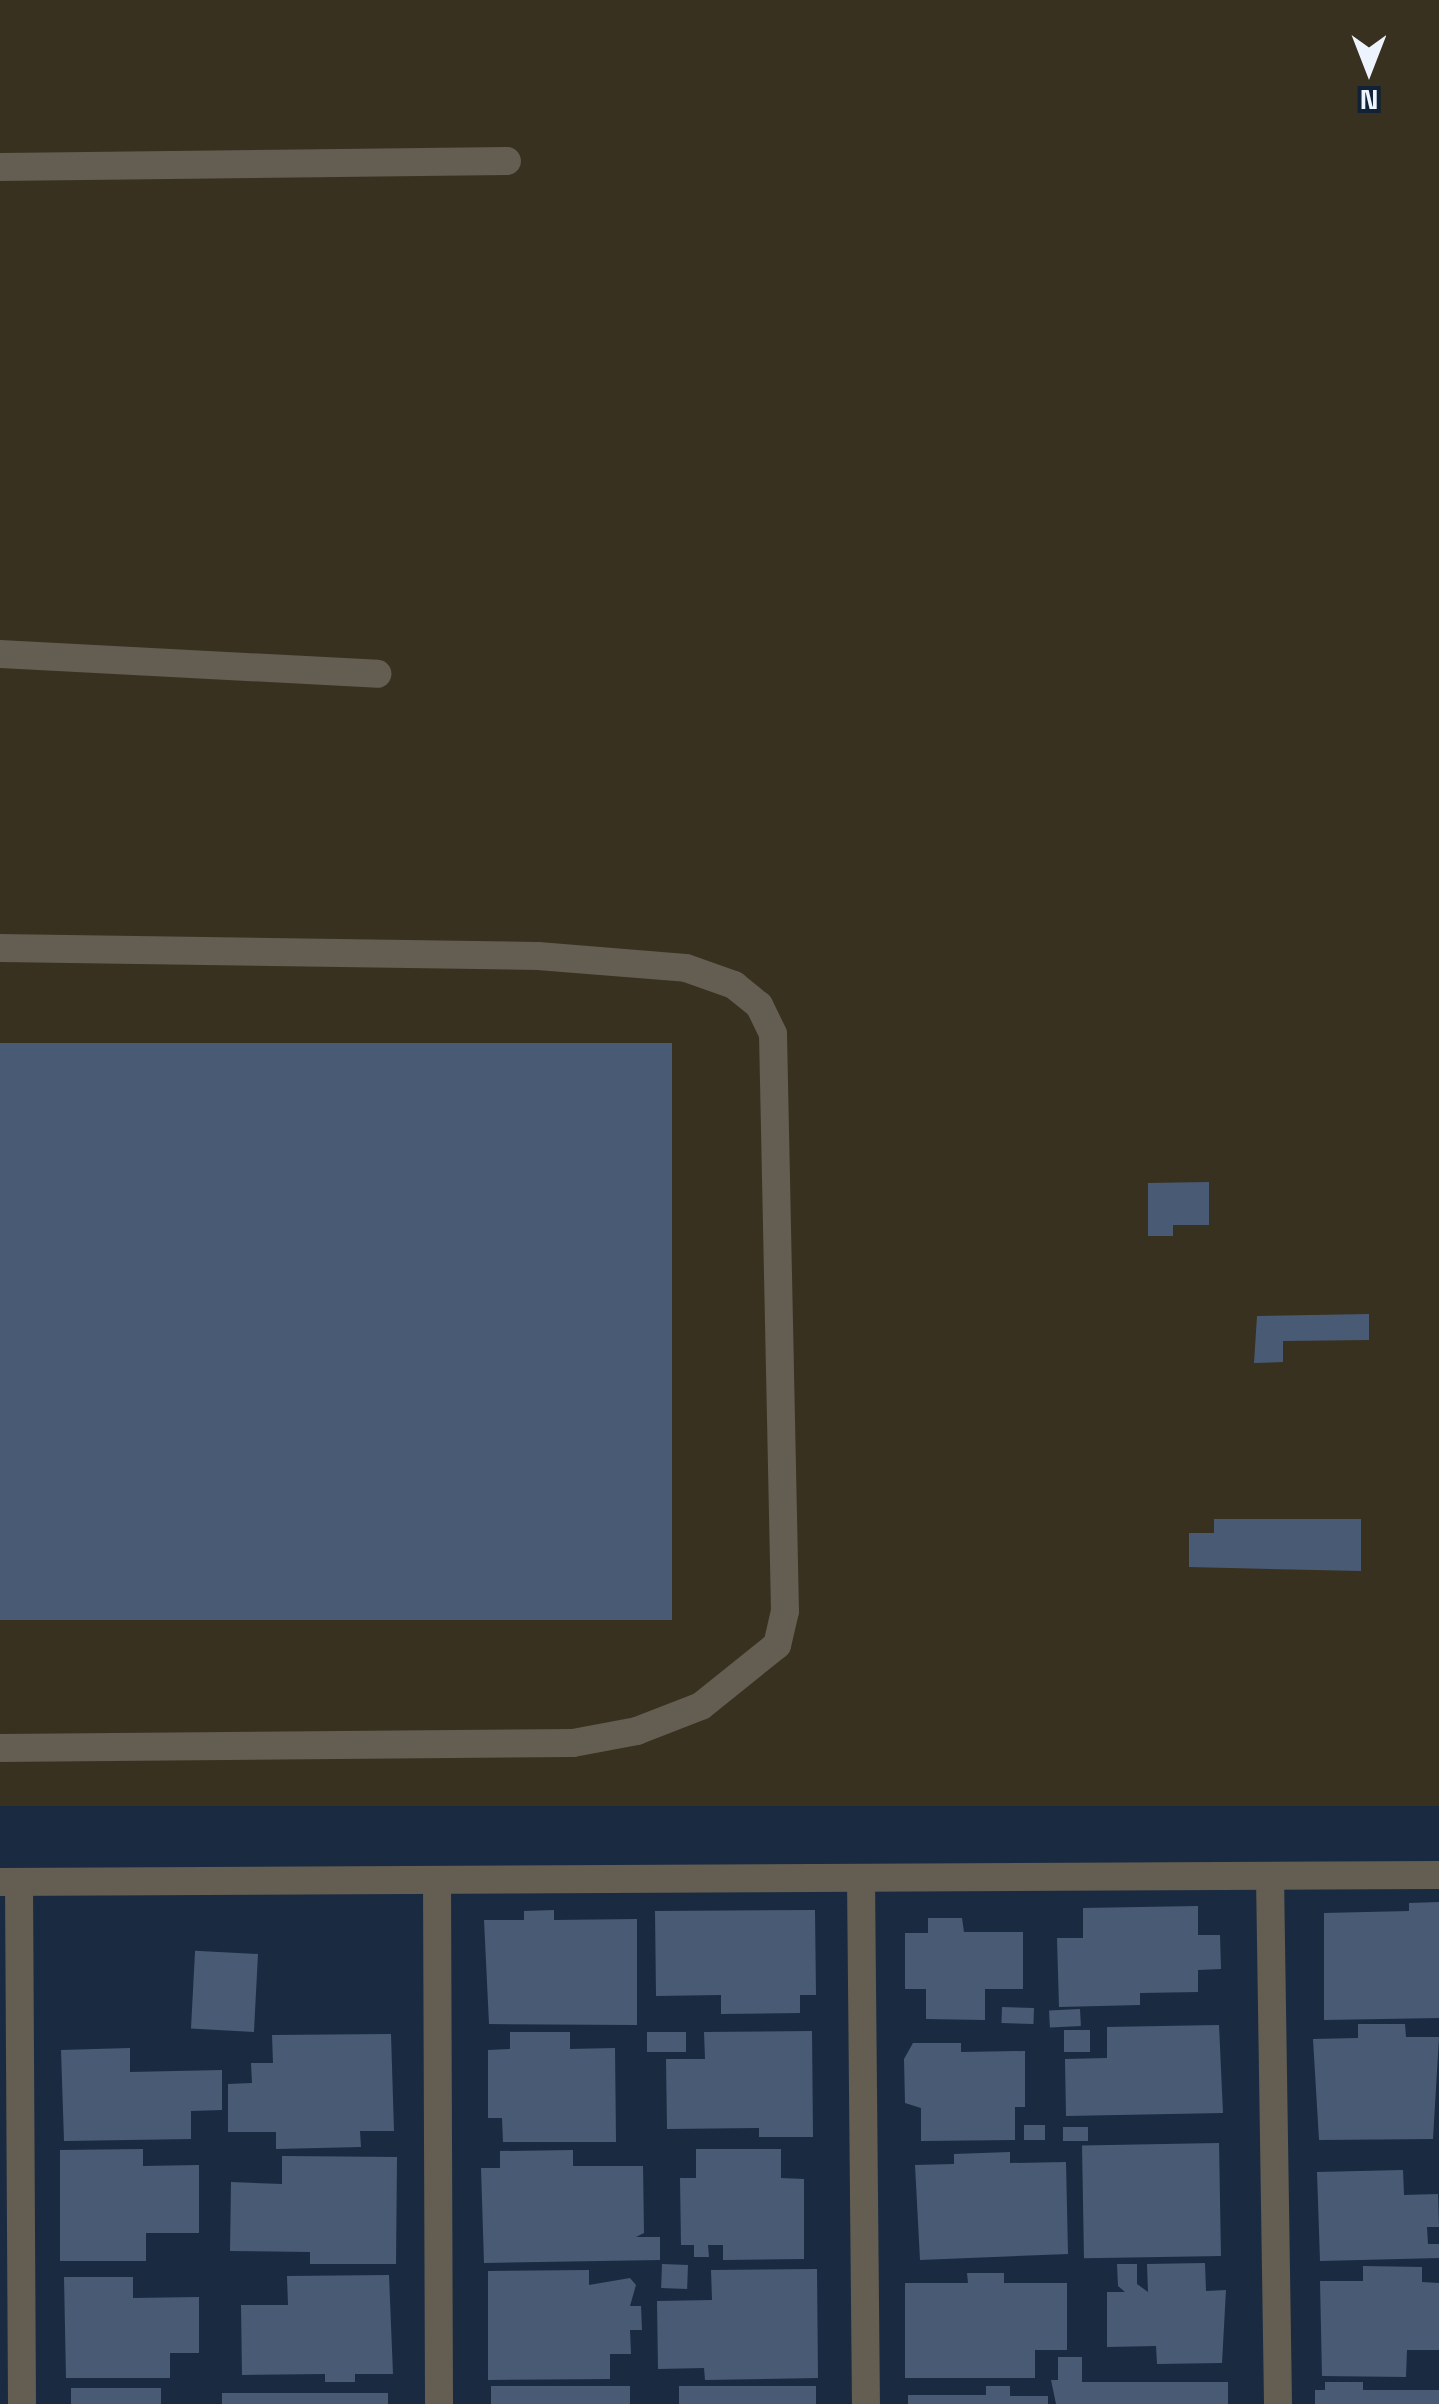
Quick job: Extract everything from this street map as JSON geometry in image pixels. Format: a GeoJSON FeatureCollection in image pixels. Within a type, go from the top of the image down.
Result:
{"type":"FeatureCollection","features":[{"type":"Feature","properties":{"kind":"lane"},"geometry":{"type":"LineString","coordinates":[[0,166],[507,161]]}},
{"type":"Feature","properties":{"kind":"lane"},"geometry":{"type":"LineString","coordinates":[[0,654],[377,674]]}},
{"type":"Feature","properties":{"kind":"lane"},"geometry":{"type":"LineString","coordinates":[[0,948],[538,956],[686,968],[734,984],[759,1005],[772,1034],[786,1611],[777,1645],[700,1706],[637,1731],[574,1743],[0,1748]]}},
{"type":"Feature","properties":{"kind":"lane"},"geometry":{"type":"LineString","coordinates":[[22,2404],[10,1882],[1439,1875]]}},
{"type":"Feature","properties":{"kind":"lane"},"geometry":{"type":"LineString","coordinates":[[1270,1876],[1278,2404]]}},
{"type":"Feature","properties":{"kind":"lane"},"geometry":{"type":"LineString","coordinates":[[861,1878],[866,2404]]}},
{"type":"Feature","properties":{"kind":"lane"},"geometry":{"type":"LineString","coordinates":[[437,1880],[439,2404]]}},
{"type":"Feature","properties":{"kind":"shaded area"},"geometry":{"type":"Polygon","coordinates":[[[0,0],[1439,0],[1439,1806],[0,1806],[0,0]]]}},
{"type":"Feature","properties":{"kind":"building"},"geometry":{"type":"Polygon","coordinates":[[[0,1043],[672,1043],[672,1620],[0,1620],[0,1043]]]}},
{"type":"Feature","properties":{"kind":"building"},"geometry":{"type":"Polygon","coordinates":[[[1209,1182],[1209,1225],[1173,1225],[1173,1236],[1148,1236],[1148,1183],[1209,1182]]]}},
{"type":"Feature","properties":{"kind":"building"},"geometry":{"type":"Polygon","coordinates":[[[1369,1314],[1369,1340],[1283,1341],[1283,1362],[1254,1363],[1257,1316],[1369,1314]]]}},
{"type":"Feature","properties":{"kind":"building"},"geometry":{"type":"Polygon","coordinates":[[[1214,1519],[1361,1519],[1361,1571],[1189,1567],[1189,1533],[1214,1533],[1214,1519]]]}},
{"type":"Feature","properties":{"kind":"building"},"geometry":{"type":"Polygon","coordinates":[[[1439,1902],[1439,2018],[1324,2020],[1324,1913],[1409,1911],[1409,1903],[1439,1902]]]}},
{"type":"Feature","properties":{"kind":"building"},"geometry":{"type":"Polygon","coordinates":[[[1198,1906],[1198,1935],[1220,1935],[1221,1969],[1198,1970],[1198,1992],[1140,1993],[1140,2005],[1059,2007],[1057,1938],[1083,1938],[1083,1908],[1198,1906]]]}},
{"type":"Feature","properties":{"kind":"building"},"geometry":{"type":"Polygon","coordinates":[[[554,1910],[554,1920],[637,1919],[637,2025],[489,2024],[484,1920],[524,1920],[524,1911],[554,1910]]]}},
{"type":"Feature","properties":{"kind":"building"},"geometry":{"type":"Polygon","coordinates":[[[815,1910],[816,1995],[800,1995],[800,2013],[721,2014],[721,1995],[656,1996],[655,1911],[815,1910]]]}},
{"type":"Feature","properties":{"kind":"building"},"geometry":{"type":"Polygon","coordinates":[[[928,1918],[962,1918],[964,1932],[1023,1932],[1023,1989],[985,1989],[985,2020],[926,2019],[926,1989],[905,1989],[905,1933],[928,1933],[928,1918]]]}},
{"type":"Feature","properties":{"kind":"building"},"geometry":{"type":"Polygon","coordinates":[[[195,1951],[258,1954],[254,2032],[191,2029],[195,1951]]]}},
{"type":"Feature","properties":{"kind":"building"},"geometry":{"type":"Polygon","coordinates":[[[1002,2007],[1034,2008],[1033,2024],[1001,2023],[1002,2007]]]}},
{"type":"Feature","properties":{"kind":"building"},"geometry":{"type":"Polygon","coordinates":[[[1080,2009],[1081,2026],[1050,2028],[1049,2011],[1080,2009]]]}},
{"type":"Feature","properties":{"kind":"building"},"geometry":{"type":"Polygon","coordinates":[[[1358,2024],[1405,2024],[1406,2037],[1439,2037],[1433,2139],[1319,2140],[1313,2039],[1358,2038],[1358,2024]]]}},
{"type":"Feature","properties":{"kind":"building"},"geometry":{"type":"Polygon","coordinates":[[[1219,2025],[1223,2113],[1066,2116],[1065,2059],[1107,2058],[1107,2027],[1219,2025]]]}},
{"type":"Feature","properties":{"kind":"building"},"geometry":{"type":"Polygon","coordinates":[[[1064,2030],[1090,2030],[1090,2052],[1064,2052],[1064,2030]]]}},
{"type":"Feature","properties":{"kind":"building"},"geometry":{"type":"Polygon","coordinates":[[[812,2031],[813,2137],[759,2137],[759,2128],[667,2129],[666,2059],[705,2059],[704,2032],[812,2031]]]}},
{"type":"Feature","properties":{"kind":"building"},"geometry":{"type":"Polygon","coordinates":[[[510,2032],[570,2032],[570,2049],[615,2048],[616,2142],[503,2142],[502,2118],[488,2118],[488,2050],[510,2049],[510,2032]]]}},
{"type":"Feature","properties":{"kind":"building"},"geometry":{"type":"Polygon","coordinates":[[[647,2032],[686,2032],[686,2052],[647,2052],[647,2032]]]}},
{"type":"Feature","properties":{"kind":"building"},"geometry":{"type":"Polygon","coordinates":[[[391,2034],[394,2131],[360,2131],[361,2147],[276,2149],[276,2132],[228,2132],[228,2084],[252,2083],[251,2063],[273,2063],[272,2035],[391,2034]]]}},
{"type":"Feature","properties":{"kind":"building"},"geometry":{"type":"Polygon","coordinates":[[[913,2043],[961,2043],[961,2052],[1025,2051],[1025,2107],[1015,2107],[1015,2140],[921,2141],[921,2108],[905,2103],[904,2059],[913,2043]]]}},
{"type":"Feature","properties":{"kind":"building"},"geometry":{"type":"Polygon","coordinates":[[[130,2048],[130,2072],[222,2070],[222,2110],[191,2111],[191,2139],[64,2141],[61,2050],[130,2048]]]}},
{"type":"Feature","properties":{"kind":"building"},"geometry":{"type":"Polygon","coordinates":[[[1024,2125],[1045,2125],[1045,2140],[1024,2140],[1024,2125]]]}},
{"type":"Feature","properties":{"kind":"building"},"geometry":{"type":"Polygon","coordinates":[[[1063,2127],[1088,2127],[1088,2141],[1063,2141],[1063,2127]]]}},
{"type":"Feature","properties":{"kind":"building"},"geometry":{"type":"Polygon","coordinates":[[[1219,2143],[1221,2256],[1084,2258],[1082,2145],[1219,2143]]]}},
{"type":"Feature","properties":{"kind":"building"},"geometry":{"type":"Polygon","coordinates":[[[143,2149],[143,2166],[199,2165],[199,2233],[146,2233],[146,2261],[60,2261],[60,2150],[143,2149]]]}},
{"type":"Feature","properties":{"kind":"building"},"geometry":{"type":"Polygon","coordinates":[[[696,2149],[781,2149],[781,2178],[804,2179],[804,2259],[723,2260],[723,2245],[708,2245],[709,2257],[694,2257],[694,2245],[681,2245],[680,2178],[696,2178],[696,2149]]]}},
{"type":"Feature","properties":{"kind":"building"},"geometry":{"type":"Polygon","coordinates":[[[573,2150],[573,2166],[643,2166],[644,2233],[636,2237],[660,2237],[660,2260],[484,2263],[481,2168],[500,2168],[500,2151],[573,2150]]]}},
{"type":"Feature","properties":{"kind":"building"},"geometry":{"type":"Polygon","coordinates":[[[1010,2152],[1010,2163],[1066,2162],[1068,2254],[920,2260],[915,2165],[954,2164],[954,2154],[1010,2152]]]}},
{"type":"Feature","properties":{"kind":"building"},"geometry":{"type":"Polygon","coordinates":[[[282,2156],[397,2157],[396,2264],[310,2264],[310,2252],[230,2251],[231,2182],[282,2184],[282,2156]]]}},
{"type":"Feature","properties":{"kind":"building"},"geometry":{"type":"Polygon","coordinates":[[[1403,2170],[1404,2195],[1438,2194],[1439,2227],[1427,2227],[1428,2244],[1439,2244],[1439,2258],[1320,2261],[1317,2172],[1403,2170]]]}},
{"type":"Feature","properties":{"kind":"building"},"geometry":{"type":"Polygon","coordinates":[[[1205,2263],[1206,2291],[1226,2290],[1222,2363],[1157,2364],[1156,2346],[1107,2347],[1107,2292],[1125,2292],[1118,2286],[1117,2264],[1137,2264],[1137,2284],[1148,2292],[1147,2264],[1205,2263]]]}},
{"type":"Feature","properties":{"kind":"building"},"geometry":{"type":"Polygon","coordinates":[[[662,2264],[688,2265],[687,2289],[661,2288],[662,2264]]]}},
{"type":"Feature","properties":{"kind":"building"},"geometry":{"type":"Polygon","coordinates":[[[1363,2266],[1422,2267],[1422,2282],[1439,2283],[1439,2350],[1407,2350],[1406,2377],[1322,2376],[1320,2281],[1363,2281],[1363,2266]]]}},
{"type":"Feature","properties":{"kind":"building"},"geometry":{"type":"Polygon","coordinates":[[[817,2269],[818,2378],[705,2380],[704,2368],[658,2369],[657,2301],[712,2300],[711,2270],[817,2269]]]}},
{"type":"Feature","properties":{"kind":"building"},"geometry":{"type":"Polygon","coordinates":[[[589,2270],[589,2285],[630,2278],[636,2285],[630,2306],[641,2306],[642,2330],[630,2330],[631,2354],[610,2354],[610,2379],[488,2380],[488,2271],[589,2270]]]}},
{"type":"Feature","properties":{"kind":"building"},"geometry":{"type":"Polygon","coordinates":[[[967,2273],[1004,2273],[1004,2283],[1067,2283],[1067,2350],[1035,2350],[1035,2378],[905,2378],[905,2283],[968,2283],[967,2273]]]}},
{"type":"Feature","properties":{"kind":"building"},"geometry":{"type":"Polygon","coordinates":[[[389,2275],[393,2374],[355,2374],[355,2382],[325,2382],[325,2374],[242,2375],[241,2305],[288,2305],[287,2276],[389,2275]]]}},
{"type":"Feature","properties":{"kind":"building"},"geometry":{"type":"Polygon","coordinates":[[[64,2277],[133,2277],[133,2298],[199,2297],[199,2353],[170,2353],[170,2378],[66,2378],[64,2277]]]}},
{"type":"Feature","properties":{"kind":"building"},"geometry":{"type":"Polygon","coordinates":[[[1058,2357],[1082,2357],[1082,2382],[1228,2382],[1228,2404],[1056,2404],[1051,2380],[1058,2380],[1058,2357]]]}},
{"type":"Feature","properties":{"kind":"building"},"geometry":{"type":"Polygon","coordinates":[[[1325,2382],[1363,2382],[1363,2390],[1439,2390],[1439,2404],[1315,2404],[1315,2390],[1325,2390],[1325,2382]]]}},
{"type":"Feature","properties":{"kind":"building"},"geometry":{"type":"Polygon","coordinates":[[[491,2386],[630,2386],[630,2404],[491,2404],[491,2386]]]}},
{"type":"Feature","properties":{"kind":"building"},"geometry":{"type":"Polygon","coordinates":[[[679,2386],[816,2386],[816,2404],[679,2404],[679,2386]]]}},
{"type":"Feature","properties":{"kind":"building"},"geometry":{"type":"Polygon","coordinates":[[[986,2386],[1010,2386],[1010,2396],[1048,2396],[1048,2404],[908,2404],[908,2395],[986,2395],[986,2386]]]}},
{"type":"Feature","properties":{"kind":"building"},"geometry":{"type":"Polygon","coordinates":[[[71,2388],[161,2388],[161,2404],[71,2404],[71,2388]]]}},
{"type":"Feature","properties":{"kind":"building"},"geometry":{"type":"Polygon","coordinates":[[[222,2393],[388,2393],[388,2404],[222,2404],[222,2393]]]}}]}
